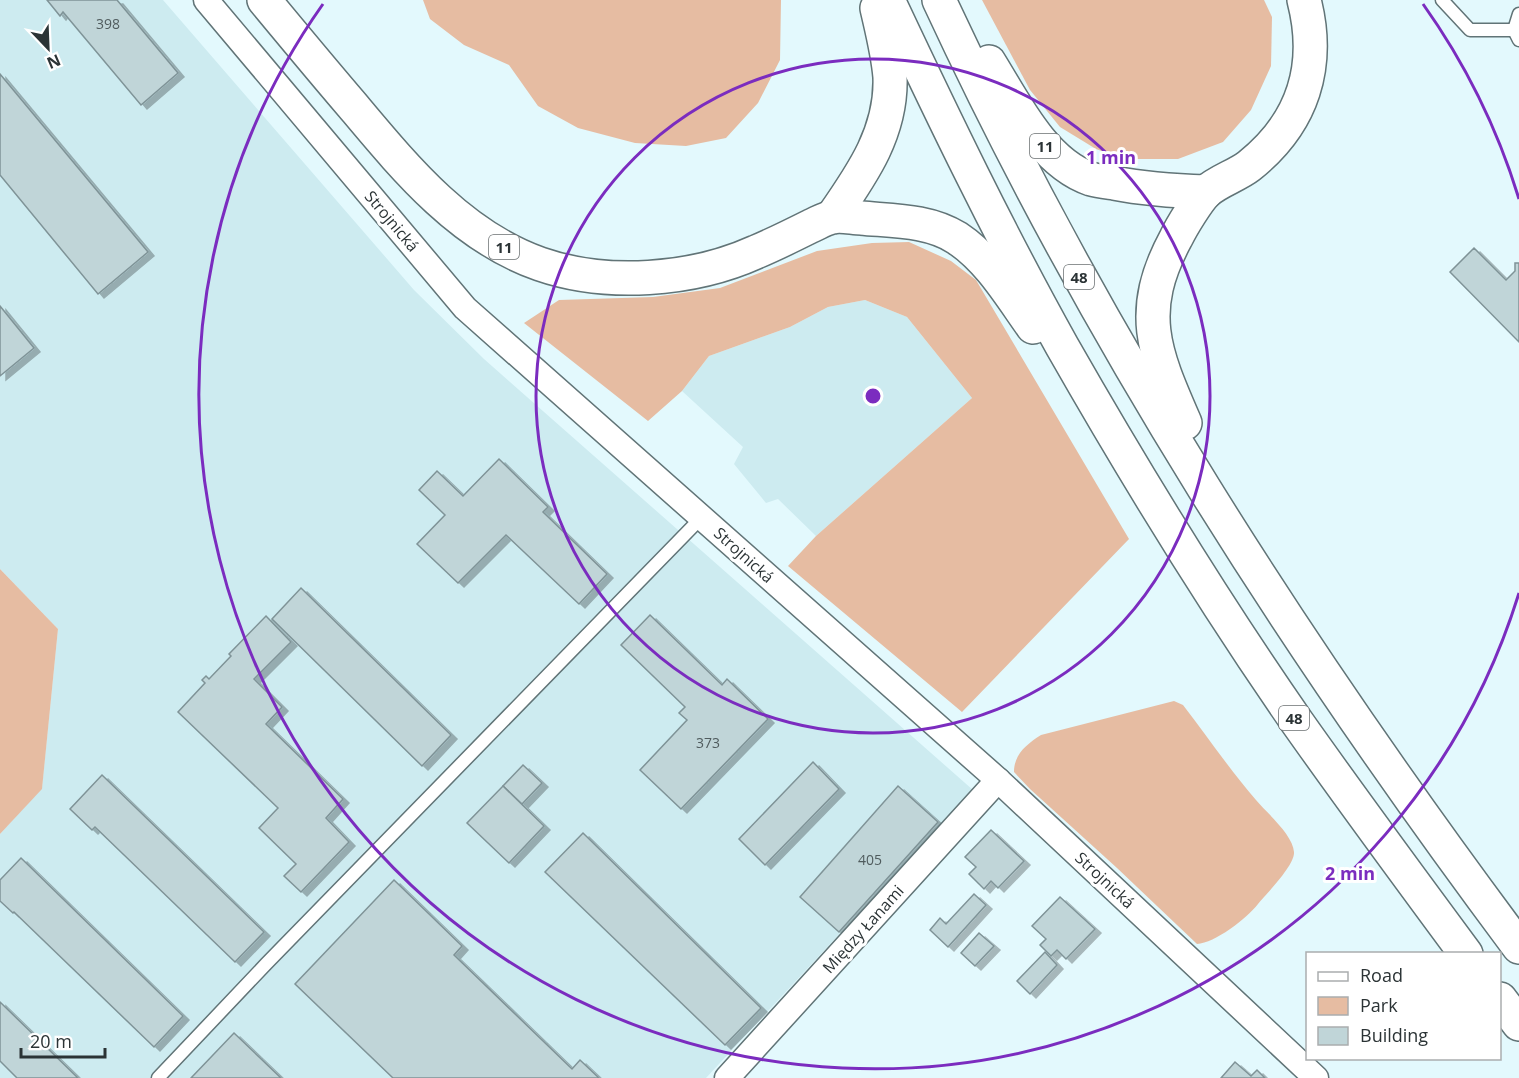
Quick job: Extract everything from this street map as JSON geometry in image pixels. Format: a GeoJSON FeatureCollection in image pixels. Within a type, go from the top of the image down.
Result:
{"type":"FeatureCollection","features":[{"type":"Feature","properties":{"kind":"highway","name":"11"},"geometry":{"type":"LineString","coordinates":[[264,0],[381,139],[434,197],[465,222],[499,244],[538,263],[580,273],[624,277],[667,276],[711,268],[753,254],[833,216],[862,174],[875,151],[884,127],[889,101],[890,76],[875,0]]}},
{"type":"Feature","properties":{"kind":"highway","name":"48"},"geometry":{"type":"LineString","coordinates":[[888,0],[998,224],[1062,345],[1137,472],[1215,598],[1297,721],[1465,952]]}},
{"type":"Feature","properties":{"kind":"highway","name":"48"},"geometry":{"type":"LineString","coordinates":[[939,0],[1013,153],[1067,256],[1238,543],[1380,756],[1519,947]]}},
{"type":"Feature","properties":{"kind":"highway","name":"11"},"geometry":{"type":"LineString","coordinates":[[951,0],[1027,124],[1044,145],[1065,164],[1090,178],[1148,189],[1206,192]]}},
{"type":"Feature","properties":{"kind":"highway"},"geometry":{"type":"LineString","coordinates":[[1238,543],[1157,355],[1152,324],[1154,295],[1168,252],[1179,231],[1206,192],[1247,168],[1265,152],[1295,114],[1309,70],[1309,24],[1304,0]]}},
{"type":"Feature","properties":{"kind":"highway"},"geometry":{"type":"LineString","coordinates":[[833,216],[932,226],[955,237],[975,252],[992,269],[1137,472]]}},
{"type":"Feature","properties":{"kind":"highway"},"geometry":{"type":"LineString","coordinates":[[1501,1000],[1519,1024]]}},
{"type":"Feature","properties":{"kind":"street","name":"Strojnická"},"geometry":{"type":"LineString","coordinates":[[206,0],[465,308],[998,780],[1316,1078]]}},
{"type":"Feature","properties":{"kind":"street","name":"Między Łanami"},"geometry":{"type":"LineString","coordinates":[[727,1078],[998,780]]}},
{"type":"Feature","properties":{"kind":"lane"},"geometry":{"type":"LineString","coordinates":[[1442,0],[1470,30],[1516,35],[1519,14]]}},
{"type":"Feature","properties":{"kind":"lane"},"geometry":{"type":"LineString","coordinates":[[158,1078],[702,517]]}},
{"type":"Feature","properties":{"kind":"shaded area"},"geometry":{"type":"Polygon","coordinates":[[[0,0],[163,0],[414,290],[484,359],[973,790],[706,1078],[0,1078],[0,834],[42,788],[58,629],[0,569],[0,0]]]}},
{"type":"Feature","properties":{"kind":"shaded area"},"geometry":{"type":"Polygon","coordinates":[[[865,300],[907,317],[972,398],[816,536],[778,499],[766,503],[734,464],[743,447],[682,391],[709,356],[790,327],[828,307],[865,300]]]}},
{"type":"Feature","properties":{"kind":"green space"},"geometry":{"type":"Polygon","coordinates":[[[423,0],[781,0],[780,60],[758,103],[726,138],[686,146],[635,143],[578,128],[538,106],[509,65],[464,45],[430,19],[423,0]]]}},
{"type":"Feature","properties":{"kind":"green space"},"geometry":{"type":"Polygon","coordinates":[[[982,0],[1264,0],[1272,17],[1271,66],[1251,110],[1223,142],[1178,159],[1124,159],[1096,149],[1060,127],[1030,90],[982,0]]]}},
{"type":"Feature","properties":{"kind":"green space"},"geometry":{"type":"Polygon","coordinates":[[[909,242],[951,261],[976,280],[1129,539],[962,712],[788,566],[816,536],[972,398],[907,317],[865,300],[828,307],[790,327],[709,356],[682,391],[648,421],[524,323],[559,300],[653,297],[720,288],[817,251],[872,243],[909,242]]]}},
{"type":"Feature","properties":{"kind":"green space"},"geometry":{"type":"Polygon","coordinates":[[[0,569],[58,629],[42,789],[0,834],[0,569]]]}},
{"type":"Feature","properties":{"kind":"green space"},"geometry":{"type":"Polygon","coordinates":[[[1174,701],[1183,705],[1246,789],[1284,832],[1293,845],[1294,852],[1290,864],[1253,910],[1221,935],[1197,944],[1014,772],[1019,755],[1026,746],[1041,735],[1174,701]]]}},
{"type":"Feature","properties":{"kind":"building"},"geometry":{"type":"Polygon","coordinates":[[[47,0],[117,0],[178,73],[141,105],[63,12],[60,16],[47,0]]]}},
{"type":"Feature","properties":{"kind":"building"},"geometry":{"type":"Polygon","coordinates":[[[0,74],[148,252],[98,294],[0,175],[0,74]]]}},
{"type":"Feature","properties":{"kind":"building"},"geometry":{"type":"Polygon","coordinates":[[[1474,248],[1506,280],[1515,271],[1515,263],[1519,263],[1519,342],[1450,272],[1474,248]]]}},
{"type":"Feature","properties":{"kind":"building"},"geometry":{"type":"Polygon","coordinates":[[[0,306],[34,348],[0,376],[0,306]]]}},
{"type":"Feature","properties":{"kind":"building"},"geometry":{"type":"Polygon","coordinates":[[[499,459],[548,507],[543,512],[607,574],[579,604],[506,535],[458,583],[417,544],[445,515],[419,490],[437,471],[463,496],[499,459]]]}},
{"type":"Feature","properties":{"kind":"building"},"geometry":{"type":"Polygon","coordinates":[[[301,588],[451,735],[422,766],[272,619],[301,588]]]}},
{"type":"Feature","properties":{"kind":"building"},"geometry":{"type":"Polygon","coordinates":[[[650,615],[722,685],[727,679],[768,719],[681,809],[640,770],[687,720],[679,713],[685,707],[621,645],[650,615]]]}},
{"type":"Feature","properties":{"kind":"building"},"geometry":{"type":"Polygon","coordinates":[[[266,616],[291,642],[254,679],[282,707],[266,724],[343,799],[326,818],[349,842],[301,892],[284,876],[296,864],[259,828],[278,808],[178,712],[205,683],[202,680],[206,676],[209,679],[231,656],[229,654],[266,616]]]}},
{"type":"Feature","properties":{"kind":"building"},"geometry":{"type":"Polygon","coordinates":[[[813,762],[839,789],[765,865],[739,839],[813,762]]]}},
{"type":"Feature","properties":{"kind":"building"},"geometry":{"type":"Polygon","coordinates":[[[523,765],[542,783],[522,804],[503,786],[523,765]]]}},
{"type":"Feature","properties":{"kind":"building"},"geometry":{"type":"Polygon","coordinates":[[[102,775],[264,932],[235,962],[95,827],[92,830],[70,809],[102,775]]]}},
{"type":"Feature","properties":{"kind":"building"},"geometry":{"type":"Polygon","coordinates":[[[503,786],[544,826],[509,863],[467,823],[503,786]]]}},
{"type":"Feature","properties":{"kind":"building"},"geometry":{"type":"Polygon","coordinates":[[[898,786],[938,822],[839,932],[800,897],[898,786]]]}},
{"type":"Feature","properties":{"kind":"building"},"geometry":{"type":"Polygon","coordinates":[[[991,830],[1024,861],[998,888],[991,881],[984,889],[969,874],[976,867],[965,857],[991,830]]]}},
{"type":"Feature","properties":{"kind":"building"},"geometry":{"type":"Polygon","coordinates":[[[583,833],[761,1008],[725,1045],[545,872],[583,833]]]}},
{"type":"Feature","properties":{"kind":"building"},"geometry":{"type":"Polygon","coordinates":[[[21,858],[183,1016],[154,1047],[0,901],[0,880],[21,858]]]}},
{"type":"Feature","properties":{"kind":"building"},"geometry":{"type":"Polygon","coordinates":[[[394,880],[462,946],[454,955],[572,1069],[580,1060],[599,1078],[393,1078],[295,984],[394,880]]]}},
{"type":"Feature","properties":{"kind":"building"},"geometry":{"type":"Polygon","coordinates":[[[974,894],[986,905],[948,947],[930,930],[940,918],[946,924],[974,894]]]}},
{"type":"Feature","properties":{"kind":"building"},"geometry":{"type":"Polygon","coordinates":[[[1060,897],[1095,929],[1066,959],[1057,950],[1051,956],[1040,945],[1046,939],[1032,926],[1060,897]]]}},
{"type":"Feature","properties":{"kind":"building"},"geometry":{"type":"Polygon","coordinates":[[[979,933],[994,946],[975,966],[961,953],[979,933]]]}},
{"type":"Feature","properties":{"kind":"building"},"geometry":{"type":"Polygon","coordinates":[[[1045,952],[1057,965],[1030,994],[1017,981],[1045,952]]]}},
{"type":"Feature","properties":{"kind":"building"},"geometry":{"type":"Polygon","coordinates":[[[0,1002],[78,1078],[17,1078],[0,1061],[0,1002]]]}},
{"type":"Feature","properties":{"kind":"building"},"geometry":{"type":"Polygon","coordinates":[[[234,1033],[281,1078],[191,1078],[234,1033]]]}},
{"type":"Feature","properties":{"kind":"building"},"geometry":{"type":"Polygon","coordinates":[[[1235,1062],[1251,1076],[1257,1070],[1265,1078],[1221,1078],[1235,1062]]]}}]}
